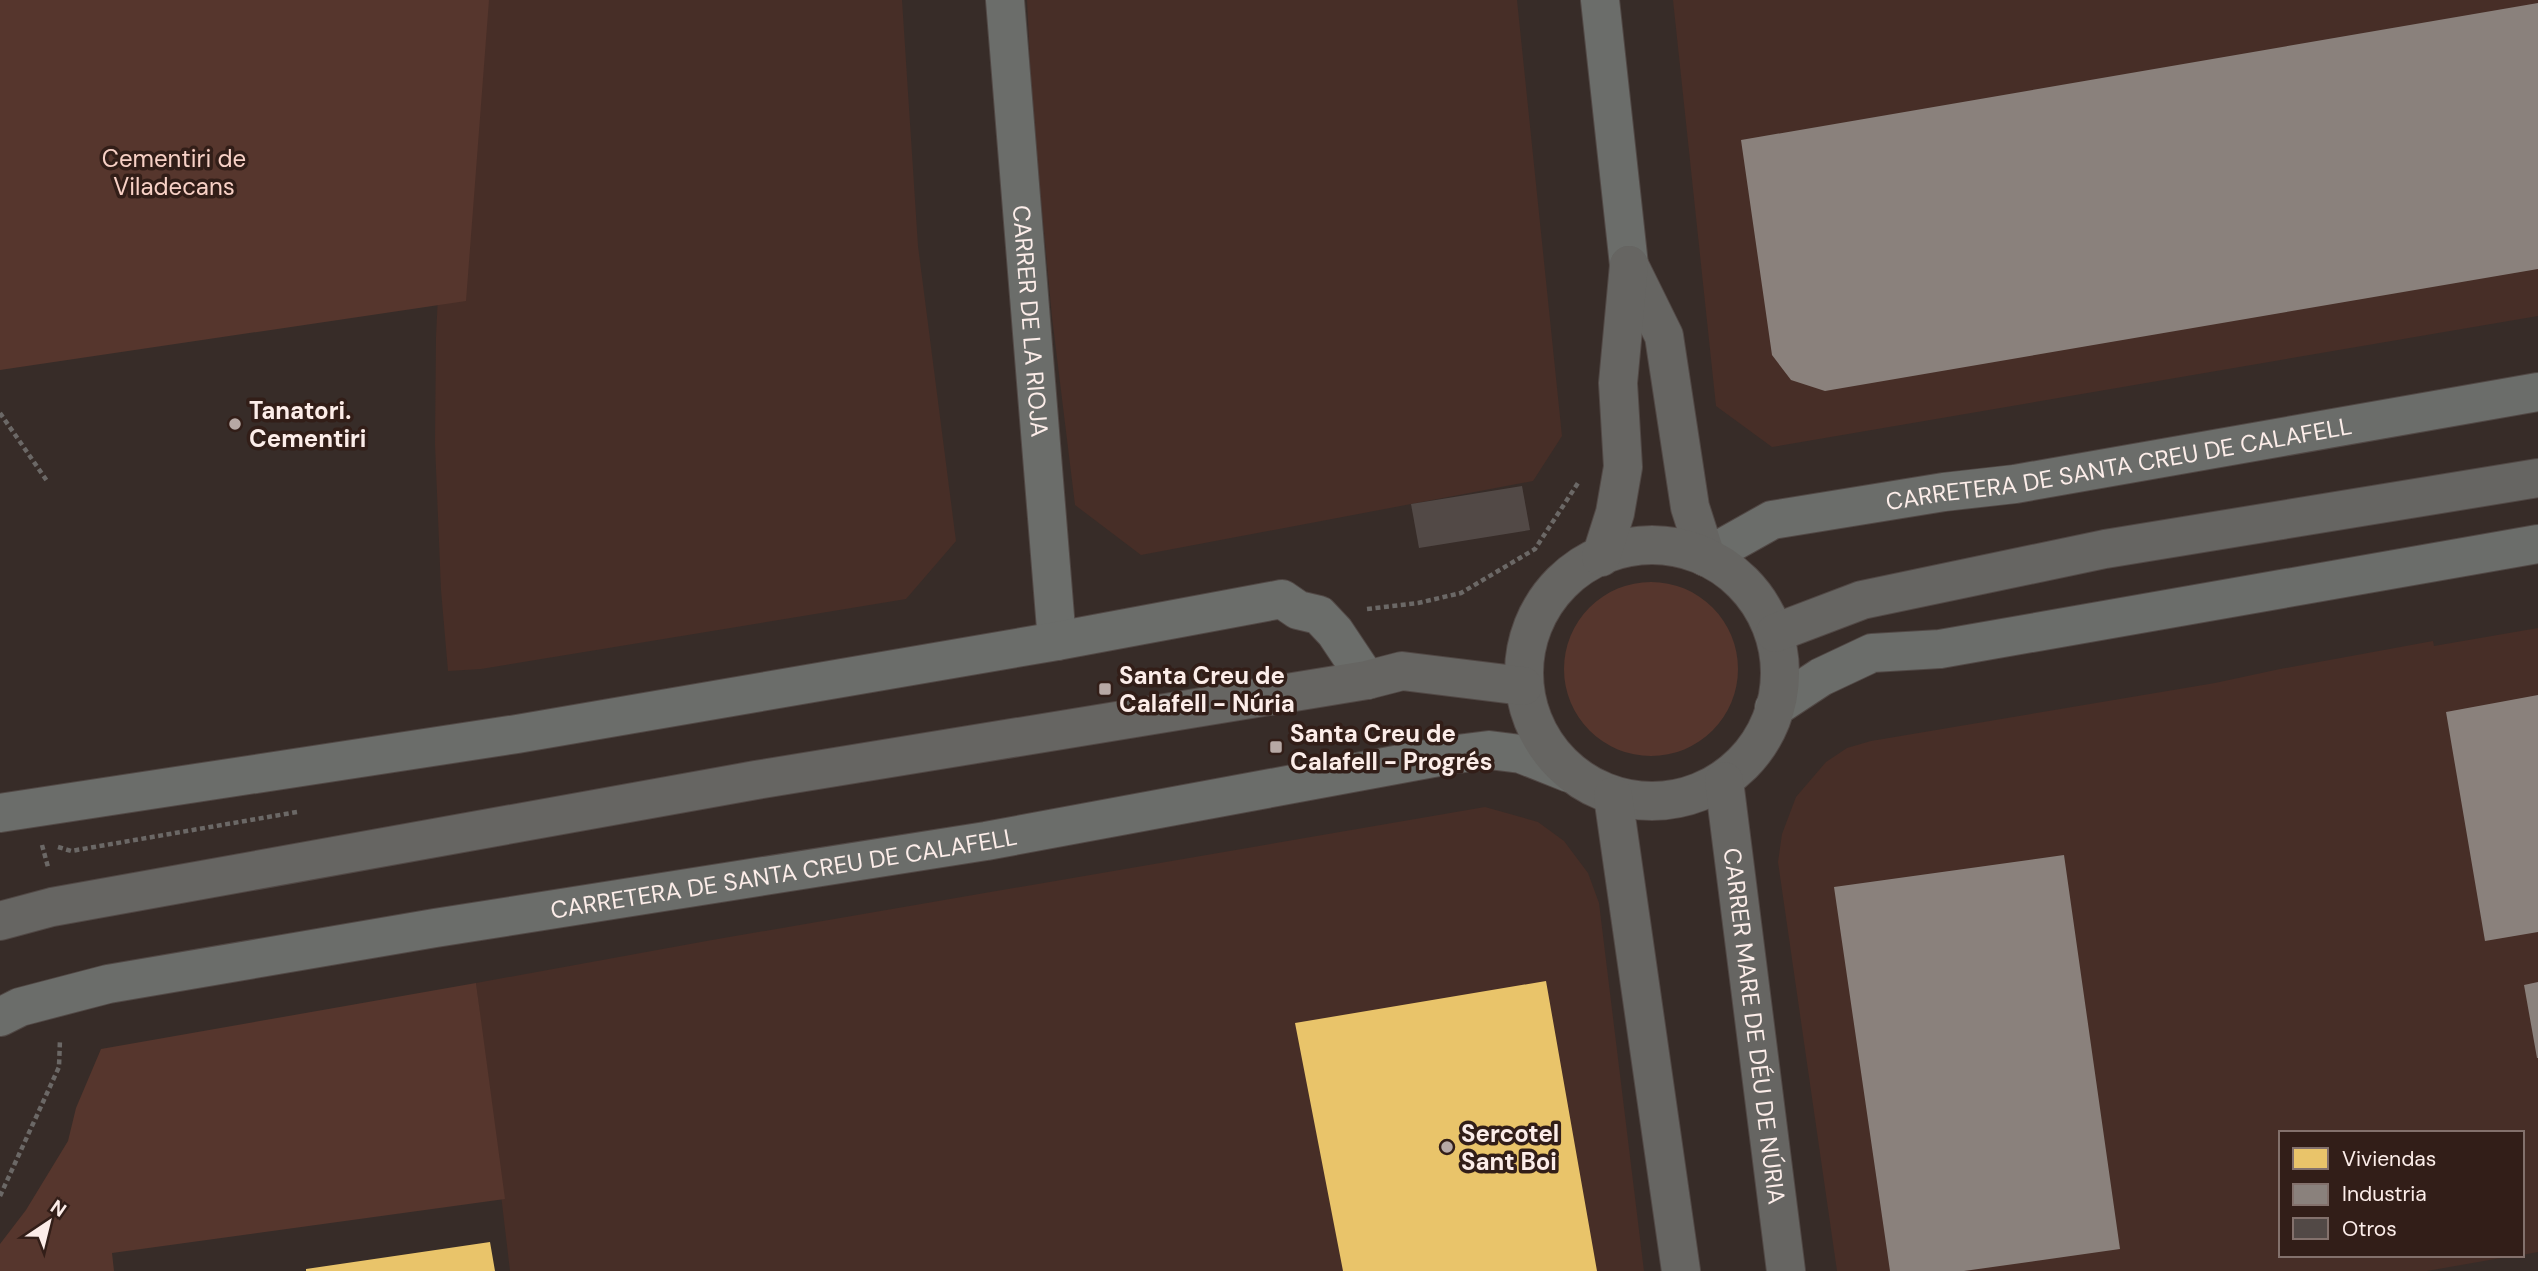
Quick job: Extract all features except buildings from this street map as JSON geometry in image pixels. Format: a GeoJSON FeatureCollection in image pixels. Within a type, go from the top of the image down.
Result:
{"type":"FeatureCollection","features":[{"type":"Feature","properties":{"kind":"street","name":"CARRER DE LA RIOJA"},"geometry":{"type":"LineString","coordinates":[[1005,0],[1057,641]]}},
{"type":"Feature","properties":{"kind":"street"},"geometry":{"type":"LineString","coordinates":[[1600,0],[1629,265],[1618,383],[1623,467],[1615,513],[1601,557]]}},
{"type":"Feature","properties":{"kind":"street"},"geometry":{"type":"LineString","coordinates":[[1629,265],[1664,336],[1690,507],[1706,557]]}},
{"type":"Feature","properties":{"kind":"street","name":"CARRETERA DE SANTA CREU DE CALAFELL"},"geometry":{"type":"LineString","coordinates":[[1706,557],[1772,520],[1944,492],[2015,484],[2538,391]]}},
{"type":"Feature","properties":{"kind":"street"},"geometry":{"type":"LineString","coordinates":[[1775,633],[1862,600],[2079,554],[2538,478]]}},
{"type":"Feature","properties":{"kind":"street"},"geometry":{"type":"LineString","coordinates":[[1774,708],[1821,677],[1872,653],[1940,649],[2538,544]]}},
{"type":"Feature","properties":{"kind":"street"},"geometry":{"type":"LineString","coordinates":[[1665,545],[1706,557],[1742,582],[1759,602],[1775,633],[1780,684],[1764,738],[1724,780],[1672,801],[1613,796],[1569,773],[1535,728],[1523,686],[1524,650],[1542,605],[1574,570],[1619,548],[1665,545]]}},
{"type":"Feature","properties":{"kind":"street"},"geometry":{"type":"LineString","coordinates":[[0,813],[517,734],[1282,600],[1298,610],[1319,615],[1335,632],[1367,680]]}},
{"type":"Feature","properties":{"kind":"street"},"geometry":{"type":"LineString","coordinates":[[0,921],[52,907],[756,780],[1367,680],[1402,671],[1523,686]]}},
{"type":"Feature","properties":{"kind":"street","name":"CARRETERA DE SANTA CREU DE CALAFELL"},"geometry":{"type":"LineString","coordinates":[[0,1017],[20,1007],[108,984],[435,928],[986,841],[1449,755],[1489,750],[1521,754],[1569,773]]}},
{"type":"Feature","properties":{"kind":"street","name":"CARRER MARE DE DÉU DE NÚRIA"},"geometry":{"type":"LineString","coordinates":[[1724,780],[1786,1271]]}},
{"type":"Feature","properties":{"kind":"street"},"geometry":{"type":"LineString","coordinates":[[1613,796],[1681,1271]]}},
{"type":"Feature","properties":{"kind":"path"},"geometry":{"type":"LineString","coordinates":[[0,413],[47,481]]}},
{"type":"Feature","properties":{"kind":"shaded area"},"geometry":{"type":"Polygon","coordinates":[[[472,0],[902,0],[918,246],[956,541],[906,599],[481,669],[448,671],[441,590],[435,444],[436,337],[441,234],[472,0]]]}},
{"type":"Feature","properties":{"kind":"shaded area"},"geometry":{"type":"Polygon","coordinates":[[[1027,0],[1517,0],[1562,436],[1533,481],[1141,555],[1075,505],[1052,317],[1032,104],[1027,0]]]}},
{"type":"Feature","properties":{"kind":"shaded area"},"geometry":{"type":"Polygon","coordinates":[[[1673,0],[2538,0],[2538,316],[1772,447],[1716,406],[1673,0]]]}},
{"type":"Feature","properties":{"kind":"shaded area"},"geometry":{"type":"Polygon","coordinates":[[[2538,628],[2538,1252],[2524,1255],[2524,1131],[2279,1131],[2279,1257],[2507,1257],[2427,1271],[1837,1271],[1778,862],[1782,834],[1796,797],[1826,762],[1847,748],[1871,741],[2215,683],[2433,641],[2434,646],[2538,628]]]}},
{"type":"Feature","properties":{"kind":"shaded area"},"geometry":{"type":"Polygon","coordinates":[[[1485,807],[1538,822],[1564,841],[1588,873],[1599,903],[1644,1271],[510,1271],[476,983],[1485,807]]]}},
{"type":"Feature","properties":{"kind":"green space","name":"Cementiri de Viladecans"},"geometry":{"type":"Polygon","coordinates":[[[0,0],[489,0],[466,301],[0,370],[0,0]]]}},
{"type":"Feature","properties":{"kind":"green space"},"geometry":{"type":"Polygon","coordinates":[[[1651,582],[1684,588],[1713,607],[1732,636],[1738,669],[1732,702],[1713,731],[1684,750],[1651,756],[1618,750],[1589,731],[1570,702],[1564,669],[1570,636],[1589,607],[1618,588],[1651,582]]]}},
{"type":"Feature","properties":{"kind":"green space"},"geometry":{"type":"Polygon","coordinates":[[[476,983],[505,1199],[112,1253],[114,1271],[0,1271],[0,1244],[26,1210],[68,1141],[76,1108],[101,1049],[476,983]]]}},
{"type":"Feature","properties":{"kind":"place","name":"Tanatori. Cementiri"},"geometry":{"type":"Point","coordinates":[235,424]}},
{"type":"Feature","properties":{"kind":"place","name":"Santa Creu de Calafell - Núria"},"geometry":{"type":"Point","coordinates":[1105,689]}},
{"type":"Feature","properties":{"kind":"place","name":"Santa Creu de Calafell - Progrés"},"geometry":{"type":"Point","coordinates":[1276,747]}},
{"type":"Feature","properties":{"kind":"place","name":"Sercotel Sant Boi"},"geometry":{"type":"Point","coordinates":[1447,1147]}}]}
